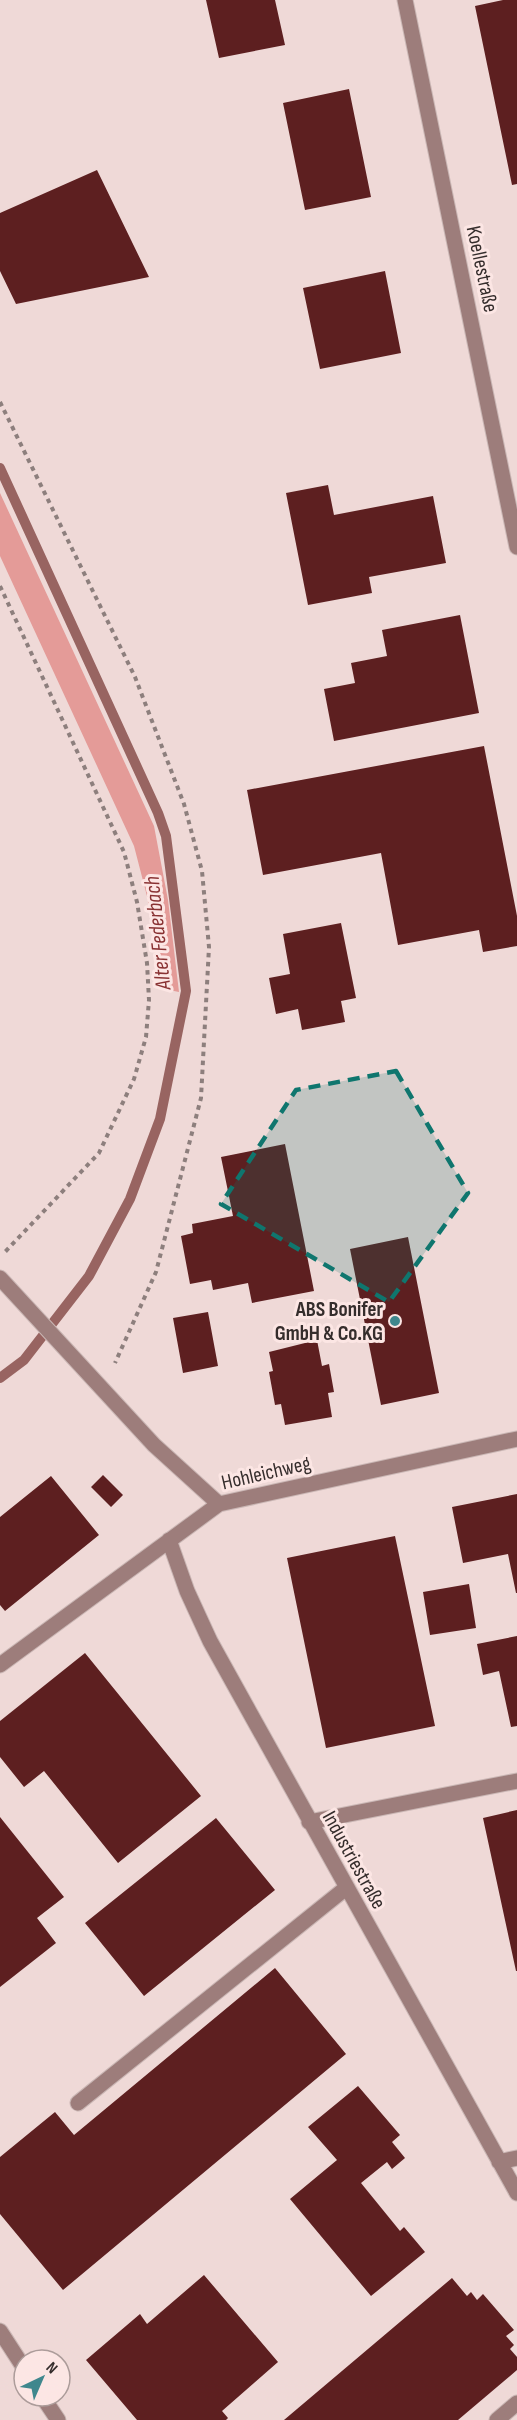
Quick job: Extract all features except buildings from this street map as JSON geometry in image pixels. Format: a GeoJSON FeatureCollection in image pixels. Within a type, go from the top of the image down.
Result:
{"type":"FeatureCollection","features":[{"type":"Feature","properties":{"kind":"street","name":"Koellestraße"},"geometry":{"type":"LineString","coordinates":[[405,0],[517,547]]}},
{"type":"Feature","properties":{"kind":"street"},"geometry":{"type":"LineString","coordinates":[[4,1283],[154,1445],[219,1504]]}},
{"type":"Feature","properties":{"kind":"street","name":"Hohleichweg"},"geometry":{"type":"LineString","coordinates":[[0,1665],[219,1504],[517,1440]]}},
{"type":"Feature","properties":{"kind":"street","name":"Industriestraße"},"geometry":{"type":"LineString","coordinates":[[169,1540],[187,1591],[210,1641],[517,2193]]}},
{"type":"Feature","properties":{"kind":"street"},"geometry":{"type":"LineString","coordinates":[[309,1822],[517,1781]]}},
{"type":"Feature","properties":{"kind":"street"},"geometry":{"type":"LineString","coordinates":[[78,2103],[346,1888]]}},
{"type":"Feature","properties":{"kind":"street"},"geometry":{"type":"LineString","coordinates":[[499,2162],[517,2158]]}},
{"type":"Feature","properties":{"kind":"street"},"geometry":{"type":"LineString","coordinates":[[0,2331],[12,2350]]}},
{"type":"Feature","properties":{"kind":"street"},"geometry":{"type":"LineString","coordinates":[[497,2420],[517,2403]]}},
{"type":"Feature","properties":{"kind":"path"},"geometry":{"type":"LineString","coordinates":[[0,402],[135,678],[184,804],[202,871],[209,947],[201,1098],[156,1272],[118,1360],[97,1384]]}},
{"type":"Feature","properties":{"kind":"path"},"geometry":{"type":"LineString","coordinates":[[0,586],[124,852],[139,912],[147,963],[149,1000],[146,1037],[134,1079],[99,1153],[0,1257]]}},
{"type":"Feature","properties":{"kind":"highlighted area"},"geometry":{"type":"Polygon","coordinates":[[[396,1071],[468,1193],[389,1302],[221,1204],[296,1090],[396,1071]]]}},
{"type":"Feature","properties":{"kind":"shaded area"},"geometry":{"type":"Polygon","coordinates":[[[0,493],[154,826],[168,900],[179,992],[159,988],[148,900],[134,846],[0,556],[0,493]]]}},
{"type":"Feature","properties":{"kind":"waterway","name":"Alter Federbach"},"geometry":{"type":"LineString","coordinates":[[0,468],[158,813],[166,836],[186,991],[160,1119],[130,1199],[89,1276],[24,1360],[0,1378]]}},
{"type":"Feature","properties":{"kind":"place","name":"ABS Bonifer GmbH & Co.KG"},"geometry":{"type":"Point","coordinates":[395,1321]}}]}
